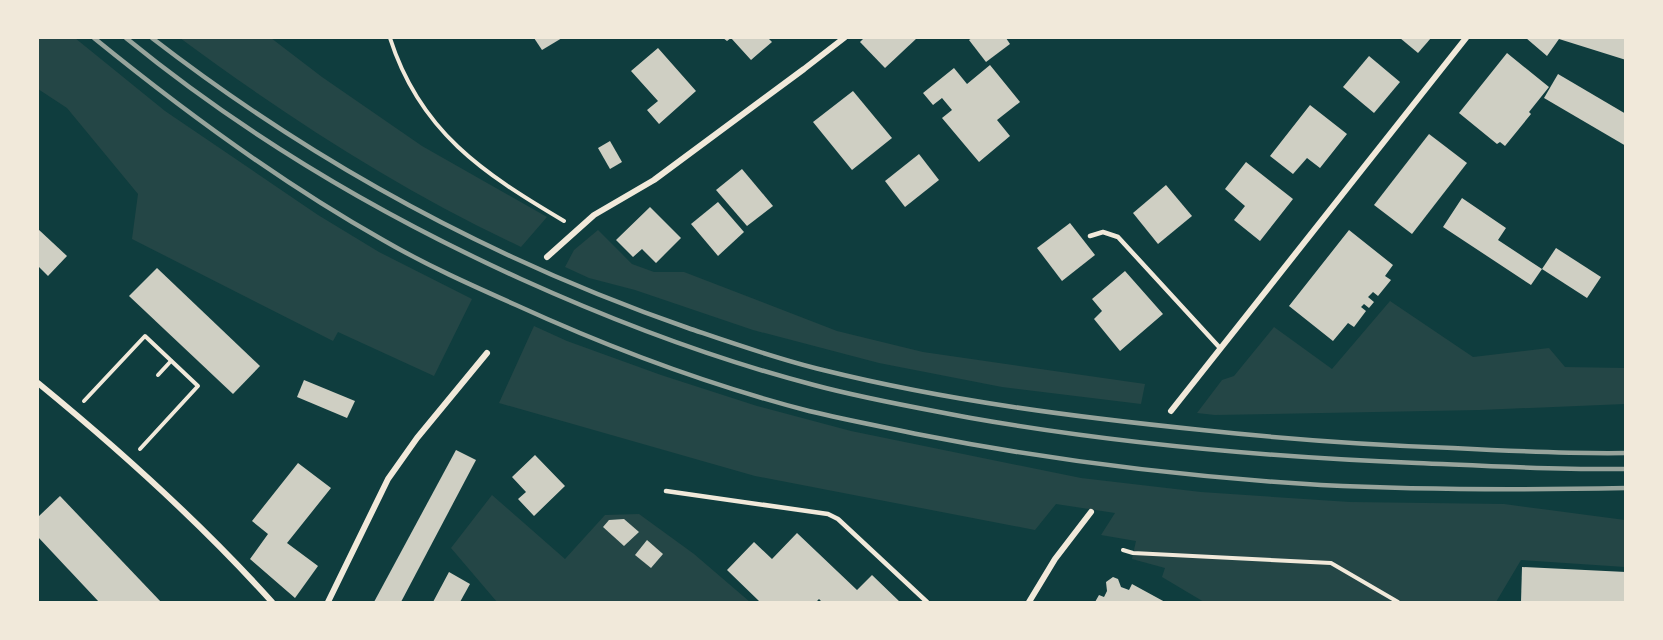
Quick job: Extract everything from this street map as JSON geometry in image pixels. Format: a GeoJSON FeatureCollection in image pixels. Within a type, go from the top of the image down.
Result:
{"type":"FeatureCollection","features":[{"type":"Feature","properties":{"kind":"street"},"geometry":{"type":"LineString","coordinates":[[547,257],[594,215],[654,180],[844,38]]}},
{"type":"Feature","properties":{"kind":"street"},"geometry":{"type":"LineString","coordinates":[[1171,411],[1466,38]]}},
{"type":"Feature","properties":{"kind":"street"},"geometry":{"type":"LineString","coordinates":[[328,603],[388,479],[417,438],[487,353]]}},
{"type":"Feature","properties":{"kind":"street"},"geometry":{"type":"LineString","coordinates":[[38,384],[129,460],[201,529],[272,603]]}},
{"type":"Feature","properties":{"kind":"street"},"geometry":{"type":"LineString","coordinates":[[1029,603],[1055,559],[1091,512]]}},
{"type":"Feature","properties":{"kind":"lane"},"geometry":{"type":"LineString","coordinates":[[1090,236],[1103,232],[1118,237],[1220,348]]}},
{"type":"Feature","properties":{"kind":"lane"},"geometry":{"type":"LineString","coordinates":[[666,490],[828,514],[838,519],[927,603]]}},
{"type":"Feature","properties":{"kind":"path"},"geometry":{"type":"LineString","coordinates":[[390,38],[405,75],[426,112],[450,141],[505,186],[578,229]]}},
{"type":"Feature","properties":{"kind":"path"},"geometry":{"type":"LineString","coordinates":[[73,412],[145,336],[198,386],[129,460]]}},
{"type":"Feature","properties":{"kind":"path"},"geometry":{"type":"LineString","coordinates":[[158,375],[171,361]]}},
{"type":"Feature","properties":{"kind":"path"},"geometry":{"type":"LineString","coordinates":[[1123,550],[1331,563],[1398,603]]}},
{"type":"Feature","properties":{"kind":"shaded area"},"geometry":{"type":"Polygon","coordinates":[[[38,38],[75,38],[165,111],[318,215],[379,252],[472,299],[434,376],[338,332],[333,341],[132,239],[138,194],[67,108],[38,89],[38,38]]]}},
{"type":"Feature","properties":{"kind":"shaded area"},"geometry":{"type":"Polygon","coordinates":[[[180,38],[271,38],[322,77],[422,146],[547,217],[521,247],[431,201],[345,151],[261,96],[180,38]]]}},
{"type":"Feature","properties":{"kind":"shaded area"},"geometry":{"type":"Polygon","coordinates":[[[598,230],[632,264],[654,272],[684,272],[837,331],[923,352],[1145,384],[1141,404],[1002,387],[879,363],[753,330],[635,290],[589,278],[565,267],[574,250],[598,230]]]}},
{"type":"Feature","properties":{"kind":"shaded area"},"geometry":{"type":"Polygon","coordinates":[[[1390,301],[1473,357],[1549,348],[1565,367],[1625,368],[1625,404],[1480,410],[1215,415],[1197,413],[1222,380],[1234,376],[1274,327],[1332,369],[1390,301]]]}},
{"type":"Feature","properties":{"kind":"shaded area"},"geometry":{"type":"Polygon","coordinates":[[[534,326],[567,341],[661,375],[757,406],[851,431],[1081,478],[1201,492],[1350,502],[1504,504],[1625,520],[1625,567],[1521,560],[1496,602],[1204,602],[1162,577],[1165,568],[1132,559],[1136,541],[1101,535],[1115,513],[1056,504],[1035,530],[755,476],[499,403],[534,326]]]}},
{"type":"Feature","properties":{"kind":"shaded area"},"geometry":{"type":"Polygon","coordinates":[[[492,495],[565,559],[605,515],[639,514],[694,554],[750,602],[497,602],[451,548],[492,495]]]}},
{"type":"Feature","properties":{"kind":"building"},"geometry":{"type":"Polygon","coordinates":[[[534,38],[562,38],[542,50],[534,38]]]}},
{"type":"Feature","properties":{"kind":"building"},"geometry":{"type":"Polygon","coordinates":[[[731,38],[768,38],[772,42],[751,60],[731,38]]]}},
{"type":"Feature","properties":{"kind":"building"},"geometry":{"type":"Polygon","coordinates":[[[864,38],[917,38],[885,68],[860,42],[864,38]]]}},
{"type":"Feature","properties":{"kind":"building"},"geometry":{"type":"Polygon","coordinates":[[[972,38],[1006,38],[1010,44],[986,62],[969,40],[972,38]]]}},
{"type":"Feature","properties":{"kind":"building"},"geometry":{"type":"Polygon","coordinates":[[[1400,38],[1431,38],[1418,53],[1400,38]]]}},
{"type":"Feature","properties":{"kind":"building"},"geometry":{"type":"Polygon","coordinates":[[[1526,38],[1626,38],[1626,60],[1559,39],[1547,56],[1526,38]]]}},
{"type":"Feature","properties":{"kind":"building"},"geometry":{"type":"Polygon","coordinates":[[[658,48],[696,91],[659,124],[647,110],[658,101],[631,71],[658,48]]]}},
{"type":"Feature","properties":{"kind":"building"},"geometry":{"type":"Polygon","coordinates":[[[1507,53],[1549,87],[1505,146],[1500,142],[1497,144],[1459,113],[1507,53]]]}},
{"type":"Feature","properties":{"kind":"building"},"geometry":{"type":"Polygon","coordinates":[[[1369,56],[1400,82],[1374,113],[1343,87],[1369,56]]]}},
{"type":"Feature","properties":{"kind":"building"},"geometry":{"type":"Polygon","coordinates":[[[990,65],[1020,102],[997,120],[1010,136],[979,162],[942,118],[952,110],[942,98],[933,105],[923,93],[954,68],[967,84],[990,65]]]}},
{"type":"Feature","properties":{"kind":"building"},"geometry":{"type":"Polygon","coordinates":[[[1558,74],[1626,114],[1626,146],[1544,98],[1558,74]]]}},
{"type":"Feature","properties":{"kind":"building"},"geometry":{"type":"Polygon","coordinates":[[[853,91],[892,138],[852,170],[813,122],[853,91]]]}},
{"type":"Feature","properties":{"kind":"building"},"geometry":{"type":"Polygon","coordinates":[[[1310,105],[1347,134],[1320,168],[1307,158],[1293,174],[1270,156],[1310,105]]]}},
{"type":"Feature","properties":{"kind":"building"},"geometry":{"type":"Polygon","coordinates":[[[1429,134],[1467,163],[1412,234],[1374,205],[1429,134]]]}},
{"type":"Feature","properties":{"kind":"building"},"geometry":{"type":"Polygon","coordinates":[[[610,141],[622,162],[610,169],[598,148],[610,141]]]}},
{"type":"Feature","properties":{"kind":"building"},"geometry":{"type":"Polygon","coordinates":[[[919,154],[939,180],[905,207],[885,181],[919,154]]]}},
{"type":"Feature","properties":{"kind":"building"},"geometry":{"type":"Polygon","coordinates":[[[1246,162],[1293,199],[1260,241],[1234,220],[1245,206],[1225,189],[1246,162]]]}},
{"type":"Feature","properties":{"kind":"building"},"geometry":{"type":"Polygon","coordinates":[[[742,169],[773,206],[747,226],[716,190],[742,169]]]}},
{"type":"Feature","properties":{"kind":"building"},"geometry":{"type":"Polygon","coordinates":[[[1166,185],[1192,216],[1158,244],[1133,213],[1166,185]]]}},
{"type":"Feature","properties":{"kind":"building"},"geometry":{"type":"Polygon","coordinates":[[[1462,198],[1506,228],[1498,240],[1542,269],[1531,285],[1443,227],[1462,198]]]}},
{"type":"Feature","properties":{"kind":"building"},"geometry":{"type":"Polygon","coordinates":[[[718,202],[744,232],[718,256],[691,224],[718,202]]]}},
{"type":"Feature","properties":{"kind":"building"},"geometry":{"type":"Polygon","coordinates":[[[650,207],[681,238],[656,263],[642,249],[633,257],[616,240],[650,207]]]}},
{"type":"Feature","properties":{"kind":"building"},"geometry":{"type":"Polygon","coordinates":[[[1070,223],[1095,255],[1062,281],[1037,248],[1070,223]]]}},
{"type":"Feature","properties":{"kind":"building"},"geometry":{"type":"Polygon","coordinates":[[[38,229],[67,256],[48,276],[38,266],[38,229]]]}},
{"type":"Feature","properties":{"kind":"building"},"geometry":{"type":"Polygon","coordinates":[[[1349,230],[1393,265],[1385,276],[1391,280],[1378,296],[1373,292],[1368,297],[1374,302],[1369,308],[1364,304],[1361,307],[1366,311],[1354,327],[1348,323],[1333,341],[1289,306],[1349,230]]]}},
{"type":"Feature","properties":{"kind":"building"},"geometry":{"type":"Polygon","coordinates":[[[1556,248],[1601,277],[1587,298],[1542,269],[1556,248]]]}},
{"type":"Feature","properties":{"kind":"building"},"geometry":{"type":"Polygon","coordinates":[[[157,268],[260,366],[233,394],[129,296],[157,268]]]}},
{"type":"Feature","properties":{"kind":"building"},"geometry":{"type":"Polygon","coordinates":[[[1125,271],[1163,314],[1120,351],[1094,319],[1102,311],[1092,299],[1125,271]]]}},
{"type":"Feature","properties":{"kind":"building"},"geometry":{"type":"Polygon","coordinates":[[[304,380],[355,401],[347,418],[297,397],[304,380]]]}},
{"type":"Feature","properties":{"kind":"building"},"geometry":{"type":"Polygon","coordinates":[[[456,450],[476,460],[401,602],[374,602],[456,450]]]}},
{"type":"Feature","properties":{"kind":"building"},"geometry":{"type":"Polygon","coordinates":[[[535,455],[565,486],[534,516],[518,499],[526,492],[512,477],[535,455]]]}},
{"type":"Feature","properties":{"kind":"building"},"geometry":{"type":"Polygon","coordinates":[[[298,463],[331,488],[287,543],[318,566],[295,598],[250,559],[268,534],[252,521],[298,463]]]}},
{"type":"Feature","properties":{"kind":"building"},"geometry":{"type":"Polygon","coordinates":[[[60,496],[161,602],[99,602],[38,537],[38,517],[60,496]]]}},
{"type":"Feature","properties":{"kind":"building"},"geometry":{"type":"Polygon","coordinates":[[[624,519],[639,532],[624,546],[603,527],[609,520],[624,519]]]}},
{"type":"Feature","properties":{"kind":"building"},"geometry":{"type":"Polygon","coordinates":[[[797,533],[857,590],[872,575],[900,602],[822,602],[819,599],[816,602],[760,602],[727,570],[754,542],[772,559],[797,533]]]}},
{"type":"Feature","properties":{"kind":"building"},"geometry":{"type":"Polygon","coordinates":[[[647,540],[663,554],[651,568],[635,555],[647,540]]]}},
{"type":"Feature","properties":{"kind":"building"},"geometry":{"type":"Polygon","coordinates":[[[1522,567],[1626,572],[1626,602],[1521,602],[1522,567]]]}},
{"type":"Feature","properties":{"kind":"building"},"geometry":{"type":"Polygon","coordinates":[[[449,572],[470,584],[460,602],[433,602],[449,572]]]}},
{"type":"Feature","properties":{"kind":"building"},"geometry":{"type":"Polygon","coordinates":[[[1113,577],[1118,579],[1121,587],[1129,590],[1132,584],[1165,602],[1095,602],[1099,595],[1104,597],[1107,591],[1106,582],[1113,577]]]}},
{"type":"Feature","properties":{"kind":"railway"},"geometry":{"type":"LineString","coordinates":[[94,38],[163,93],[270,170],[399,249],[551,321],[734,390],[809,411],[922,435],[1071,460],[1171,473],[1359,487],[1626,488]]}},
{"type":"Feature","properties":{"kind":"railway"},"geometry":{"type":"LineString","coordinates":[[126,38],[172,74],[267,140],[316,171],[417,228],[521,279],[593,310],[702,351],[777,375],[853,395],[971,418],[1138,442],[1249,453],[1361,460],[1522,468],[1626,469]]}},
{"type":"Feature","properties":{"kind":"railway"},"geometry":{"type":"LineString","coordinates":[[152,38],[277,127],[408,205],[476,240],[616,301],[688,328],[789,361],[917,391],[1154,425],[1359,443],[1539,452],[1626,453]]}}]}
